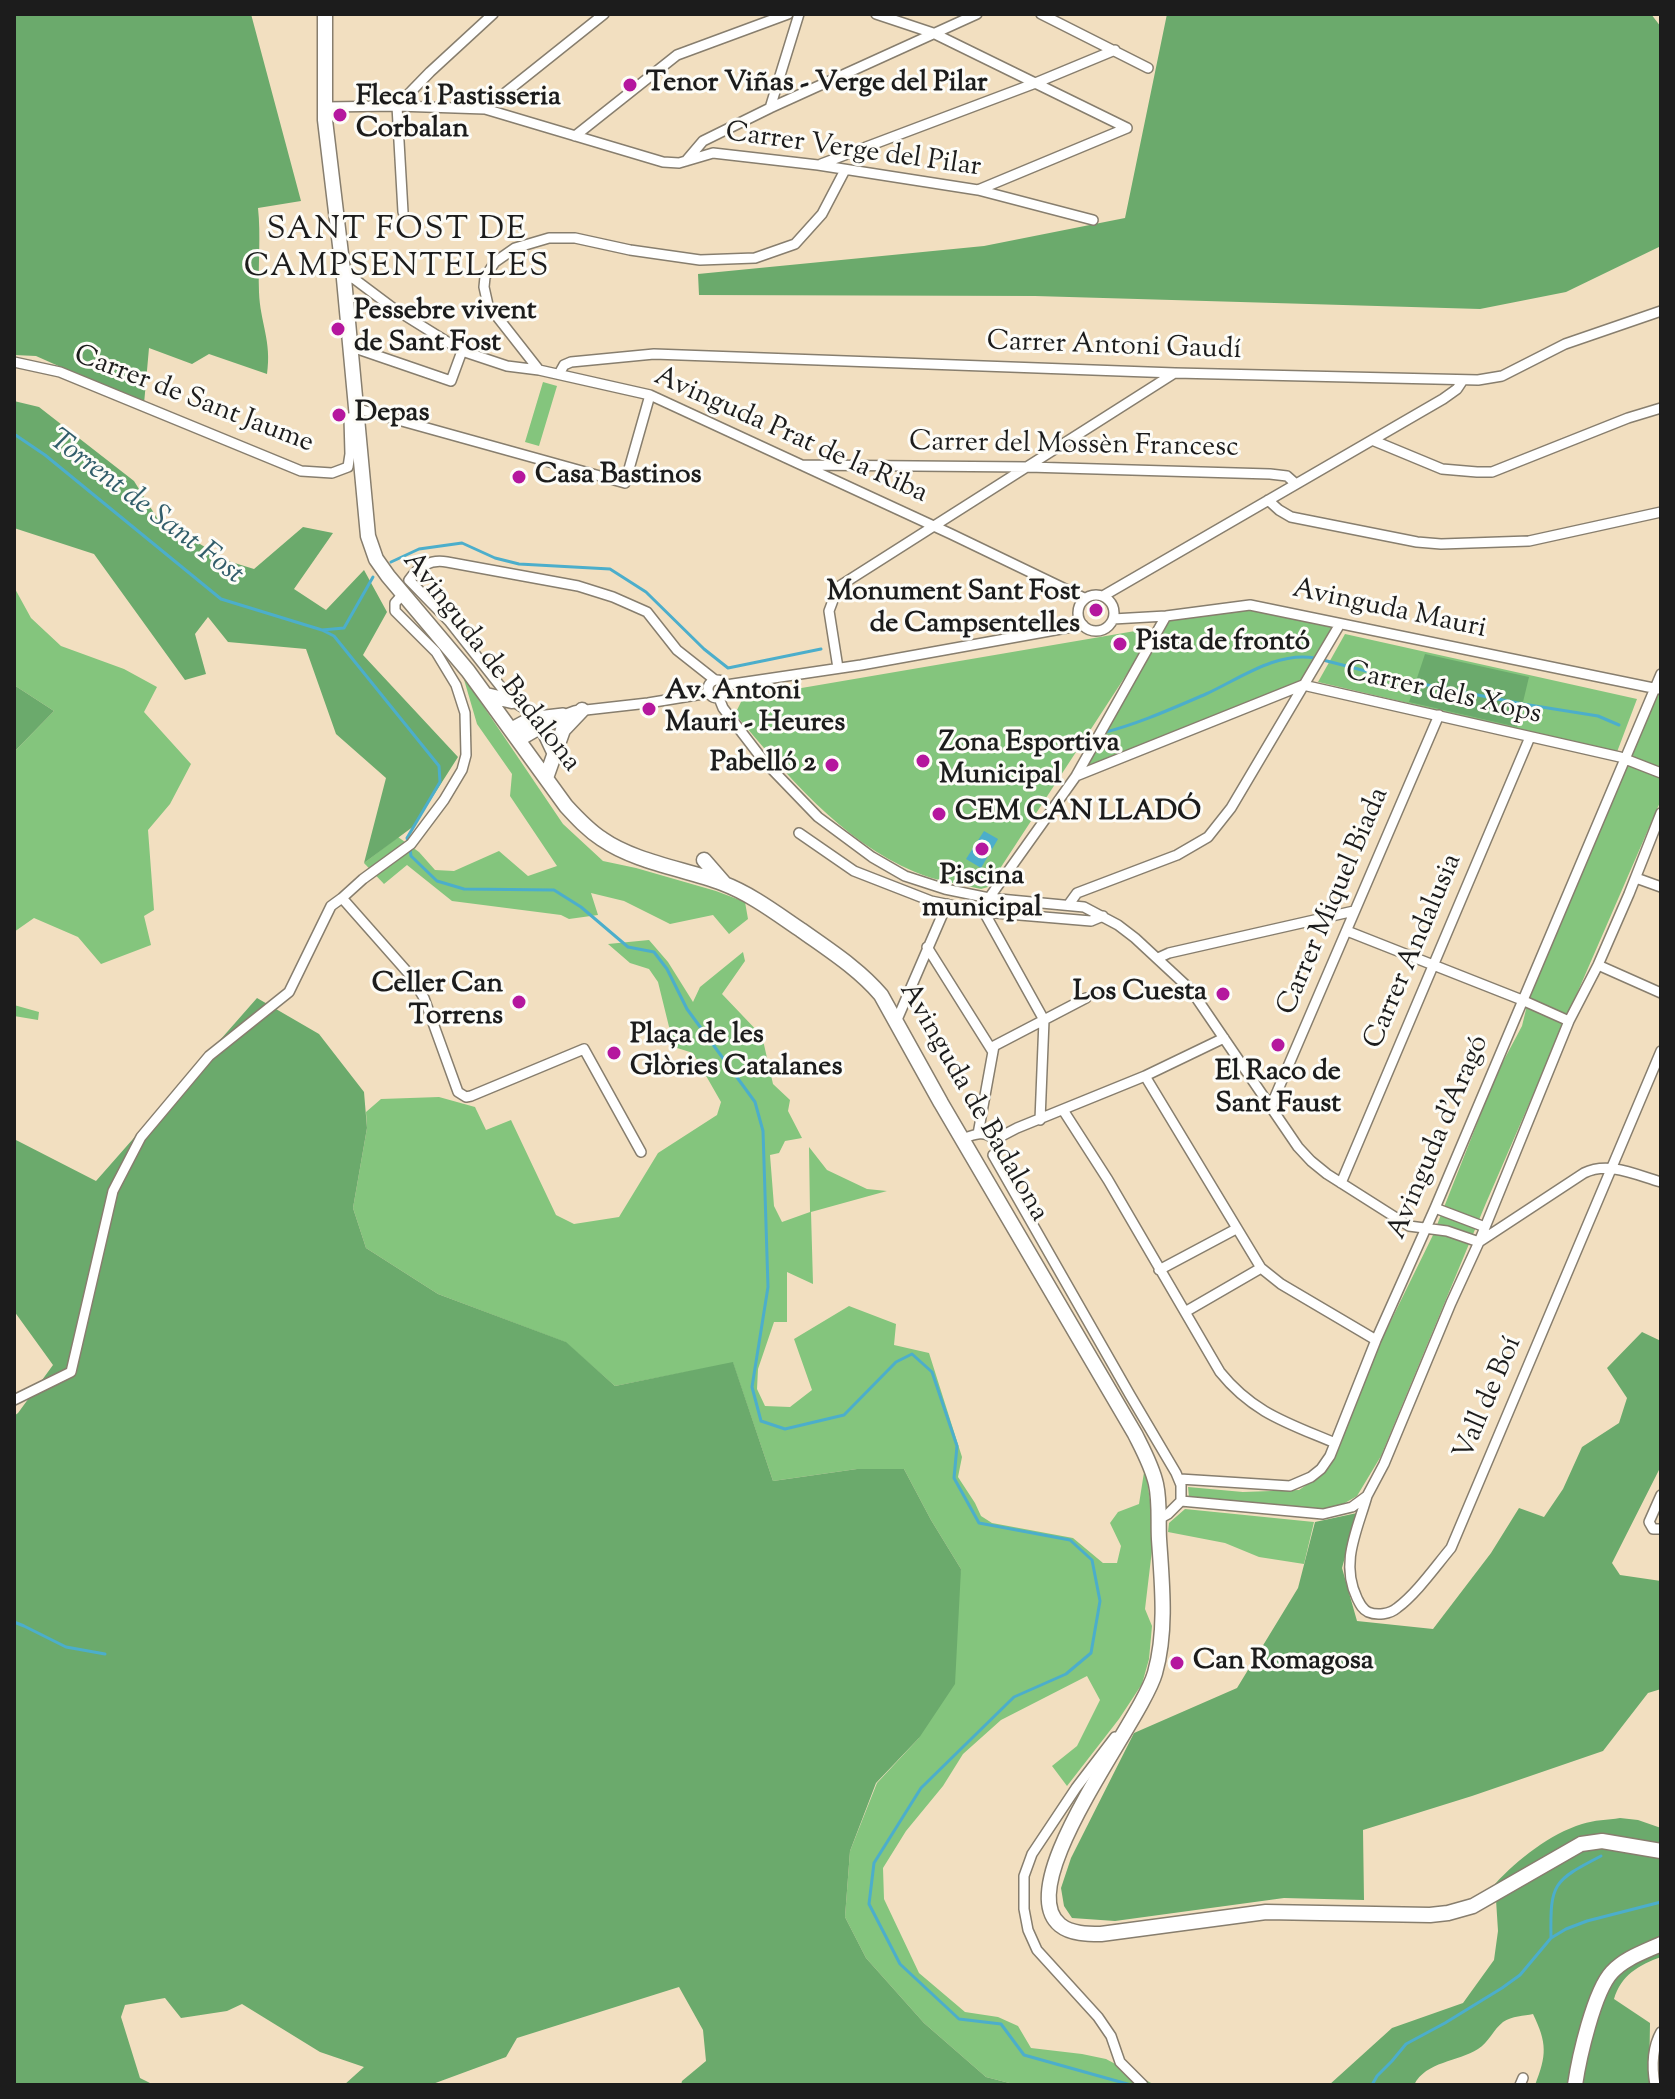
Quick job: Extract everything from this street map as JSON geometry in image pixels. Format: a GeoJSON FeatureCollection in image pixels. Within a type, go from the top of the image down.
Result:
{"type":"FeatureCollection","features":[{"type":"Feature","properties":{"kind":"street","name":"Avinguda de Badalona"},"geometry":{"type":"LineString","coordinates":[[325,14],[325,107],[368,536],[376,559],[449,646],[583,825],[604,841],[753,897],[858,972],[881,995],[1135,1434],[1151,1467],[1159,1519],[1162,1619],[1159,1658],[1146,1697],[1070,1828],[1052,1869],[1048,1897],[1053,1916],[1059,1924],[1075,1932],[1101,1934],[1266,1912],[1430,1915],[1473,1906],[1581,1844],[1602,1841],[1661,1851]]}},
{"type":"Feature","properties":{"kind":"street"},"geometry":{"type":"LineString","coordinates":[[403,212],[397,106],[493,14]]}},
{"type":"Feature","properties":{"kind":"street"},"geometry":{"type":"LineString","coordinates":[[485,109],[604,14]]}},
{"type":"Feature","properties":{"kind":"street"},"geometry":{"type":"LineString","coordinates":[[575,136],[677,55],[788,14]]}},
{"type":"Feature","properties":{"kind":"street"},"geometry":{"type":"LineString","coordinates":[[770,108],[799,14]]}},
{"type":"Feature","properties":{"kind":"street"},"geometry":{"type":"LineString","coordinates":[[876,14],[933,33],[1127,128],[978,190]]}},
{"type":"Feature","properties":{"kind":"street"},"geometry":{"type":"LineString","coordinates":[[686,161],[703,141],[977,14]]}},
{"type":"Feature","properties":{"kind":"street"},"geometry":{"type":"LineString","coordinates":[[1041,14],[1148,68]]}},
{"type":"Feature","properties":{"kind":"street"},"geometry":{"type":"LineString","coordinates":[[818,165],[1115,50]]}},
{"type":"Feature","properties":{"kind":"street","name":"Carrer Verge del Pilar"},"geometry":{"type":"LineString","coordinates":[[325,107],[485,109],[663,162],[679,163],[713,153],[818,165],[978,190],[1093,220]]}},
{"type":"Feature","properties":{"kind":"street"},"geometry":{"type":"LineString","coordinates":[[539,370],[488,305],[484,295],[485,277],[503,255],[537,240],[563,236],[700,260],[755,258],[795,244],[822,214],[845,170]]}},
{"type":"Feature","properties":{"kind":"street","name":"Avinguda Prat de la Riba"},"geometry":{"type":"LineString","coordinates":[[344,279],[353,278],[393,308],[462,351],[492,362],[650,395],[1084,598]]}},
{"type":"Feature","properties":{"kind":"street","name":"Carrer Antoni Gaudí"},"geometry":{"type":"LineString","coordinates":[[559,374],[564,365],[571,362],[654,354],[1463,380],[1502,376],[1565,344],[1661,311]]}},
{"type":"Feature","properties":{"kind":"street"},"geometry":{"type":"LineString","coordinates":[[349,346],[451,381],[462,351]]}},
{"type":"Feature","properties":{"kind":"street","name":"Carrer de Sant Jaume"},"geometry":{"type":"LineString","coordinates":[[14,362],[60,372],[301,471],[332,473],[348,467],[349,418],[356,413]]}},
{"type":"Feature","properties":{"kind":"street"},"geometry":{"type":"LineString","coordinates":[[838,668],[829,611],[838,587],[1175,373]]}},
{"type":"Feature","properties":{"kind":"street"},"geometry":{"type":"LineString","coordinates":[[1103,596],[1113,606],[1113,619],[1107,628],[1089,630],[1079,616],[1084,598],[1103,596],[1443,399],[1463,380]]}},
{"type":"Feature","properties":{"kind":"street"},"geometry":{"type":"LineString","coordinates":[[356,413],[625,483],[650,395]]}},
{"type":"Feature","properties":{"kind":"street"},"geometry":{"type":"LineString","coordinates":[[1372,440],[1442,469],[1492,472],[1661,408]]}},
{"type":"Feature","properties":{"kind":"street","name":"Carrer del Mossèn Francesc"},"geometry":{"type":"LineString","coordinates":[[799,465],[1281,474],[1296,484]]}},
{"type":"Feature","properties":{"kind":"street"},"geometry":{"type":"LineString","coordinates":[[1268,500],[1291,517],[1441,544],[1516,543],[1661,512]]}},
{"type":"Feature","properties":{"kind":"street"},"geometry":{"type":"LineString","coordinates":[[554,752],[540,721],[512,701],[449,621],[409,580],[418,568],[436,560],[578,586],[613,597],[647,612],[677,650],[726,685],[1083,625]]}},
{"type":"Feature","properties":{"kind":"street"},"geometry":{"type":"LineString","coordinates":[[14,1400],[71,1372],[113,1191],[141,1137],[209,1056],[289,992],[331,906],[408,847],[437,811],[462,770],[467,741],[463,704],[436,652],[395,611],[395,603],[403,594]]}},
{"type":"Feature","properties":{"kind":"street","name":"Avinguda Mauri"},"geometry":{"type":"LineString","coordinates":[[1113,619],[1166,616],[1250,605],[1658,689]]}},
{"type":"Feature","properties":{"kind":"street"},"geometry":{"type":"LineString","coordinates":[[989,898],[1076,776],[1166,616]]}},
{"type":"Feature","properties":{"kind":"street"},"geometry":{"type":"LineString","coordinates":[[1069,904],[1077,893],[1177,855],[1208,837],[1231,808],[1340,624]]}},
{"type":"Feature","properties":{"kind":"street","name":"Avinguda d'Aragó"},"geometry":{"type":"LineString","coordinates":[[1180,1479],[1290,1486],[1321,1469],[1335,1443],[1376,1340],[1658,689],[1661,674]]}},
{"type":"Feature","properties":{"kind":"street"},"geometry":{"type":"LineString","coordinates":[[715,680],[709,685],[709,693],[713,697],[719,698],[726,693],[726,685]]}},
{"type":"Feature","properties":{"kind":"street","name":"Carrer dels Xops"},"geometry":{"type":"LineString","coordinates":[[1076,776],[1303,685],[1620,757],[1661,773]]}},
{"type":"Feature","properties":{"kind":"street"},"geometry":{"type":"LineString","coordinates":[[515,735],[540,721],[582,710],[709,693]]}},
{"type":"Feature","properties":{"kind":"street"},"geometry":{"type":"LineString","coordinates":[[486,695],[512,701]]}},
{"type":"Feature","properties":{"kind":"street"},"geometry":{"type":"LineString","coordinates":[[719,698],[723,708],[763,760],[818,817],[872,857],[905,876],[945,889],[989,898],[1084,907],[1135,938],[1191,990],[1298,1147],[1311,1161],[1409,1226],[1447,1231],[1479,1242]]}},
{"type":"Feature","properties":{"kind":"street"},"geometry":{"type":"LineString","coordinates":[[546,778],[563,730],[582,710]]}},
{"type":"Feature","properties":{"kind":"street","name":"Carrer Miquel Biada"},"geometry":{"type":"LineString","coordinates":[[1271,1106],[1439,715]]}},
{"type":"Feature","properties":{"kind":"street","name":"Carrer Andalusia"},"geometry":{"type":"LineString","coordinates":[[1341,1183],[1530,737]]}},
{"type":"Feature","properties":{"kind":"street"},"geometry":{"type":"LineString","coordinates":[[1181,1501],[1323,1514],[1352,1507],[1367,1496],[1384,1464],[1569,1021],[1598,965],[1661,813]]}},
{"type":"Feature","properties":{"kind":"street"},"geometry":{"type":"LineString","coordinates":[[799,833],[854,871],[931,901],[984,912],[1091,921],[1103,916]]}},
{"type":"Feature","properties":{"kind":"street"},"geometry":{"type":"LineString","coordinates":[[704,860],[724,884]]}},
{"type":"Feature","properties":{"kind":"street"},"geometry":{"type":"LineString","coordinates":[[1636,878],[1661,887]]}},
{"type":"Feature","properties":{"kind":"street"},"geometry":{"type":"LineString","coordinates":[[342,898],[410,975],[424,998],[455,1088],[461,1095],[471,1096],[584,1049],[641,1152]]}},
{"type":"Feature","properties":{"kind":"street"},"geometry":{"type":"LineString","coordinates":[[896,1022],[947,904]]}},
{"type":"Feature","properties":{"kind":"street"},"geometry":{"type":"LineString","coordinates":[[1158,958],[1354,911]]}},
{"type":"Feature","properties":{"kind":"street"},"geometry":{"type":"LineString","coordinates":[[984,912],[1044,1020],[1040,1120]]}},
{"type":"Feature","properties":{"kind":"street"},"geometry":{"type":"LineString","coordinates":[[1347,931],[1569,1021]]}},
{"type":"Feature","properties":{"kind":"street"},"geometry":{"type":"LineString","coordinates":[[927,947],[993,1052]]}},
{"type":"Feature","properties":{"kind":"street"},"geometry":{"type":"LineString","coordinates":[[1598,965],[1661,993]]}},
{"type":"Feature","properties":{"kind":"street"},"geometry":{"type":"LineString","coordinates":[[978,1134],[994,1046],[1086,998]]}},
{"type":"Feature","properties":{"kind":"street"},"geometry":{"type":"LineString","coordinates":[[994,1140],[1145,1076],[1224,1038]]}},
{"type":"Feature","properties":{"kind":"street","name":"Vall de Boí"},"geometry":{"type":"LineString","coordinates":[[1367,1496],[1352,1548],[1349,1574],[1361,1607],[1378,1615],[1397,1609],[1451,1548],[1661,1051]]}},
{"type":"Feature","properties":{"kind":"street"},"geometry":{"type":"LineString","coordinates":[[1145,1076],[1261,1268],[1281,1284],[1376,1340]]}},
{"type":"Feature","properties":{"kind":"street"},"geometry":{"type":"LineString","coordinates":[[1063,1110],[1108,1180],[1220,1372],[1238,1394],[1255,1407],[1335,1443]]}},
{"type":"Feature","properties":{"kind":"street"},"geometry":{"type":"LineString","coordinates":[[963,1139],[978,1134],[989,1135],[994,1140],[993,1155],[978,1165]]}},
{"type":"Feature","properties":{"kind":"street"},"geometry":{"type":"LineString","coordinates":[[993,1155],[1180,1479],[1181,1501],[1159,1519]]}},
{"type":"Feature","properties":{"kind":"street"},"geometry":{"type":"LineString","coordinates":[[1479,1242],[1594,1168],[1612,1168],[1661,1182]]}},
{"type":"Feature","properties":{"kind":"street"},"geometry":{"type":"LineString","coordinates":[[1435,1208],[1485,1227],[1511,1222]]}},
{"type":"Feature","properties":{"kind":"street"},"geometry":{"type":"LineString","coordinates":[[1159,1270],[1236,1229]]}},
{"type":"Feature","properties":{"kind":"street"},"geometry":{"type":"LineString","coordinates":[[1185,1312],[1261,1268]]}},
{"type":"Feature","properties":{"kind":"street"},"geometry":{"type":"LineString","coordinates":[[1151,1467],[1173,1469]]}},
{"type":"Feature","properties":{"kind":"street"},"geometry":{"type":"LineString","coordinates":[[1661,1495],[1649,1522],[1653,1529],[1661,1529]]}},
{"type":"Feature","properties":{"kind":"street"},"geometry":{"type":"LineString","coordinates":[[1126,1727],[1076,1788],[1032,1854],[1024,1876],[1024,1909],[1028,1930],[1037,1950],[1098,2017],[1111,2036],[1120,2062],[1143,2085]]}},
{"type":"Feature","properties":{"kind":"street"},"geometry":{"type":"LineString","coordinates":[[1575,2085],[1595,2006],[1606,1980],[1621,1964],[1661,1944]]}},
{"type":"Feature","properties":{"kind":"street"},"geometry":{"type":"LineString","coordinates":[[1655,2085],[1654,2057],[1661,2032]]}},
{"type":"Feature","properties":{"kind":"green space"},"geometry":{"type":"Polygon","coordinates":[[[14,14],[251,14],[301,201],[258,208],[259,292],[268,351],[267,374],[209,354],[192,364],[149,348],[144,404],[36,356],[14,355],[14,14]]]}},
{"type":"Feature","properties":{"kind":"green space"},"geometry":{"type":"Polygon","coordinates":[[[1167,14],[1651,14],[1661,27],[1661,246],[1566,292],[1480,309],[1035,296],[699,295],[698,274],[984,246],[1125,218],[1167,14]]]}},
{"type":"Feature","properties":{"kind":"green space"},"geometry":{"type":"Polygon","coordinates":[[[543,382],[557,386],[539,446],[525,442],[543,382]]]}},
{"type":"Feature","properties":{"kind":"green space"},"geometry":{"type":"Polygon","coordinates":[[[14,401],[39,407],[134,481],[157,518],[228,561],[254,569],[303,527],[333,533],[294,589],[326,610],[364,570],[387,612],[363,655],[458,757],[414,826],[364,863],[386,778],[336,734],[306,649],[228,642],[208,617],[195,634],[206,674],[185,680],[94,554],[14,528],[14,401]]]}},
{"type":"Feature","properties":{"kind":"green space"},"geometry":{"type":"Polygon","coordinates":[[[14,587],[31,618],[61,646],[124,669],[157,687],[144,712],[191,764],[170,804],[148,830],[154,910],[144,916],[151,945],[101,964],[78,937],[34,918],[14,932],[14,752],[54,711],[14,685],[14,587]]]}},
{"type":"Feature","properties":{"kind":"green space"},"geometry":{"type":"Polygon","coordinates":[[[1250,605],[1340,624],[1303,685],[1076,776],[1166,616],[1250,605]]]}},
{"type":"Feature","properties":{"kind":"green space","name":"Zona Esportiva Municipal"},"geometry":{"type":"Polygon","coordinates":[[[1141,630],[1149,640],[988,887],[981,889],[923,875],[863,843],[816,804],[735,714],[743,698],[1141,630]]]}},
{"type":"Feature","properties":{"kind":"green space"},"geometry":{"type":"Polygon","coordinates":[[[1345,634],[1637,699],[1617,752],[1318,682],[1345,634]]]}},
{"type":"Feature","properties":{"kind":"green space"},"geometry":{"type":"Polygon","coordinates":[[[1425,654],[1529,677],[1517,727],[1409,702],[1425,654]]]}},
{"type":"Feature","properties":{"kind":"green space"},"geometry":{"type":"Polygon","coordinates":[[[463,676],[563,824],[603,861],[716,891],[745,902],[748,919],[729,934],[713,915],[670,924],[624,901],[591,893],[598,915],[569,919],[561,915],[452,901],[407,865],[384,884],[364,863],[398,837],[419,852],[435,870],[454,871],[499,851],[528,876],[557,866],[510,796],[512,774],[477,724],[463,676]]]}},
{"type":"Feature","properties":{"kind":"green space"},"geometry":{"type":"Polygon","coordinates":[[[14,685],[54,711],[14,752],[14,685]]]}},
{"type":"Feature","properties":{"kind":"green space"},"geometry":{"type":"Polygon","coordinates":[[[1661,688],[1661,800],[1486,1203],[1381,1456],[1357,1496],[1338,1507],[1320,1511],[1189,1497],[1188,1487],[1243,1492],[1299,1490],[1324,1473],[1339,1448],[1380,1343],[1433,1235],[1497,1073],[1522,1026],[1529,997],[1639,732],[1661,688]]]}},
{"type":"Feature","properties":{"kind":"green space"},"geometry":{"type":"Polygon","coordinates":[[[649,940],[668,962],[693,1002],[700,987],[743,952],[745,961],[722,994],[762,1036],[773,1084],[790,1100],[788,1111],[802,1138],[785,1141],[779,1153],[770,1155],[774,1206],[782,1222],[810,1212],[809,1147],[827,1170],[867,1189],[887,1191],[811,1212],[813,1284],[787,1272],[787,1322],[774,1322],[758,1369],[757,1389],[765,1406],[790,1407],[812,1390],[794,1339],[849,1306],[896,1324],[894,1345],[929,1353],[962,1457],[958,1477],[981,1516],[992,1523],[1073,1538],[1103,1563],[1117,1563],[1121,1546],[1110,1523],[1118,1512],[1139,1504],[1145,1466],[1151,1507],[1152,1550],[1145,1609],[1152,1626],[1149,1659],[1142,1684],[1067,1786],[1052,1766],[1077,1746],[1100,1700],[1087,1676],[1001,1720],[963,1754],[943,1786],[906,1831],[883,1868],[884,1899],[919,1973],[965,2012],[998,2017],[1018,2026],[1031,2048],[1106,2059],[1155,2085],[1017,2085],[986,2077],[924,2023],[866,1958],[845,1917],[850,1851],[877,1783],[919,1738],[961,1569],[904,1469],[857,1469],[773,1481],[733,1363],[615,1386],[565,1342],[438,1294],[366,1248],[353,1208],[367,1128],[366,1112],[381,1099],[439,1097],[475,1107],[486,1130],[511,1120],[556,1215],[574,1224],[619,1217],[658,1153],[717,1115],[721,1102],[693,1053],[674,1047],[658,982],[649,969],[630,963],[608,944],[649,940]]]}},
{"type":"Feature","properties":{"kind":"green space"},"geometry":{"type":"Polygon","coordinates":[[[257,998],[319,1034],[364,1092],[367,1128],[353,1208],[366,1248],[438,1294],[566,1342],[615,1386],[733,1362],[773,1481],[857,1469],[904,1469],[961,1569],[955,1684],[919,1738],[876,1783],[850,1851],[845,1917],[866,1958],[924,2023],[986,2077],[1017,2085],[681,2085],[706,2061],[703,2030],[679,1987],[517,2038],[506,2057],[430,2085],[344,2085],[364,2067],[320,2052],[242,2004],[227,2011],[181,2018],[165,1998],[125,2005],[121,2017],[140,2078],[154,2085],[14,2085],[14,1416],[53,1365],[14,1311],[14,1139],[96,1181],[257,998]]]}},
{"type":"Feature","properties":{"kind":"green space"},"geometry":{"type":"Polygon","coordinates":[[[14,1005],[39,1012],[38,1020],[14,1016],[14,1005]]]}},
{"type":"Feature","properties":{"kind":"green space"},"geometry":{"type":"Polygon","coordinates":[[[1642,1332],[1661,1341],[1661,1466],[1612,1563],[1620,1575],[1661,1581],[1661,1689],[1648,1693],[1603,1751],[1363,1830],[1364,1900],[1284,1898],[1115,1921],[1072,1918],[1064,1906],[1061,1888],[1071,1858],[1134,1733],[1237,1688],[1298,1588],[1315,1522],[1357,1513],[1342,1568],[1357,1621],[1433,1629],[1491,1553],[1519,1508],[1544,1517],[1563,1489],[1582,1447],[1619,1423],[1627,1398],[1607,1368],[1642,1332]]]}},
{"type":"Feature","properties":{"kind":"green space"},"geometry":{"type":"Polygon","coordinates":[[[1185,1509],[1314,1522],[1304,1564],[1259,1557],[1225,1543],[1168,1532],[1169,1523],[1185,1509]]]}},
{"type":"Feature","properties":{"kind":"green space"},"geometry":{"type":"Polygon","coordinates":[[[1620,1818],[1661,1828],[1661,1957],[1632,1972],[1621,1983],[1614,1999],[1650,2023],[1649,2085],[1535,2085],[1544,2049],[1533,2014],[1503,2022],[1478,2049],[1434,2066],[1414,2085],[1329,2085],[1392,2028],[1463,2003],[1494,1960],[1498,1931],[1495,1884],[1514,1865],[1535,1848],[1570,1828],[1620,1818]]]}},
{"type":"Feature","properties":{"kind":"water","name":"Piscina municipal"},"geometry":{"type":"Polygon","coordinates":[[[984,831],[998,839],[981,868],[966,859],[984,831]]]}},
{"type":"Feature","properties":{"kind":"waterway","name":"Torrent de Sant Fost"},"geometry":{"type":"LineString","coordinates":[[14,434],[45,455],[221,599],[334,636],[439,766],[440,782],[407,838],[408,842]]}},
{"type":"Feature","properties":{"kind":"waterway"},"geometry":{"type":"LineString","coordinates":[[391,562],[419,549],[462,543],[495,558],[519,564],[610,569],[646,592],[728,668],[821,649]]}},
{"type":"Feature","properties":{"kind":"waterway"},"geometry":{"type":"LineString","coordinates":[[322,630],[344,628],[373,577]]}},
{"type":"Feature","properties":{"kind":"waterway"},"geometry":{"type":"LineString","coordinates":[[1102,733],[1167,711],[1273,662],[1315,658]]}},
{"type":"Feature","properties":{"kind":"waterway"},"geometry":{"type":"LineString","coordinates":[[1323,660],[1397,679],[1598,716],[1619,725]]}},
{"type":"Feature","properties":{"kind":"waterway","name":"Torrent de Sant Fost"},"geometry":{"type":"LineString","coordinates":[[410,849],[411,856],[437,881],[464,889],[554,890],[581,907],[628,947],[654,952],[667,969],[687,1009],[755,1102],[763,1131],[768,1287],[752,1387],[761,1421],[785,1429],[844,1415],[896,1362],[912,1354],[932,1372],[957,1446],[954,1478],[979,1523],[1070,1540],[1092,1560],[1100,1601],[1091,1653],[1066,1674],[1014,1697],[921,1788],[874,1863],[869,1904],[900,1964],[959,2019],[1001,2024],[1024,2055],[1131,2085]]}},
{"type":"Feature","properties":{"kind":"waterway"},"geometry":{"type":"LineString","coordinates":[[14,1622],[66,1647],[105,1654]]}},
{"type":"Feature","properties":{"kind":"waterway"},"geometry":{"type":"LineString","coordinates":[[1551,1938],[1552,1906],[1558,1886],[1564,1878],[1601,1856]]}},
{"type":"Feature","properties":{"kind":"waterway"},"geometry":{"type":"LineString","coordinates":[[1372,2085],[1406,2044],[1520,1975],[1551,1938],[1587,1921],[1661,1902]]}},
{"type":"Feature","properties":{"kind":"place","name":"Tenor Viñas - Verge del Pilar"},"geometry":{"type":"Point","coordinates":[630,85]}},
{"type":"Feature","properties":{"kind":"place","name":"Fleca i Pastisseria Corbalan"},"geometry":{"type":"Point","coordinates":[340,115]}},
{"type":"Feature","properties":{"kind":"place","name":"Pessebre vivent de Sant Fost"},"geometry":{"type":"Point","coordinates":[338,329]}},
{"type":"Feature","properties":{"kind":"place","name":"Depas"},"geometry":{"type":"Point","coordinates":[339,415]}},
{"type":"Feature","properties":{"kind":"place","name":"Casa Bastinos"},"geometry":{"type":"Point","coordinates":[519,477]}},
{"type":"Feature","properties":{"kind":"place","name":"Monument Sant Fost de Campsentelles"},"geometry":{"type":"Point","coordinates":[1096,610]}},
{"type":"Feature","properties":{"kind":"place","name":"Pista de frontó"},"geometry":{"type":"Point","coordinates":[1120,644]}},
{"type":"Feature","properties":{"kind":"place","name":"Av. Antoni Mauri - Heures"},"geometry":{"type":"Point","coordinates":[649,709]}},
{"type":"Feature","properties":{"kind":"place","name":"Zona Esportiva Municipal"},"geometry":{"type":"Point","coordinates":[923,761]}},
{"type":"Feature","properties":{"kind":"place","name":"Pabelló 2"},"geometry":{"type":"Point","coordinates":[832,765]}},
{"type":"Feature","properties":{"kind":"place","name":"CEM CAN LLADÓ"},"geometry":{"type":"Point","coordinates":[939,814]}},
{"type":"Feature","properties":{"kind":"place","name":"Piscina municipal"},"geometry":{"type":"Point","coordinates":[982,849]}},
{"type":"Feature","properties":{"kind":"place","name":"Los Cuesta"},"geometry":{"type":"Point","coordinates":[1223,994]}},
{"type":"Feature","properties":{"kind":"place","name":"Celler Can Torrens"},"geometry":{"type":"Point","coordinates":[519,1002]}},
{"type":"Feature","properties":{"kind":"place","name":"El Raco de Sant Faust"},"geometry":{"type":"Point","coordinates":[1278,1045]}},
{"type":"Feature","properties":{"kind":"place","name":"Plaça de les Glòries Catalanes"},"geometry":{"type":"Point","coordinates":[614,1053]}},
{"type":"Feature","properties":{"kind":"place","name":"Can Romagosa"},"geometry":{"type":"Point","coordinates":[1177,1663]}},
{"type":"Feature","properties":{"kind":"district","name":"SANT FOST DE CAMPSENTELLES"},"geometry":{"type":"Point","coordinates":[397,252]}}]}
